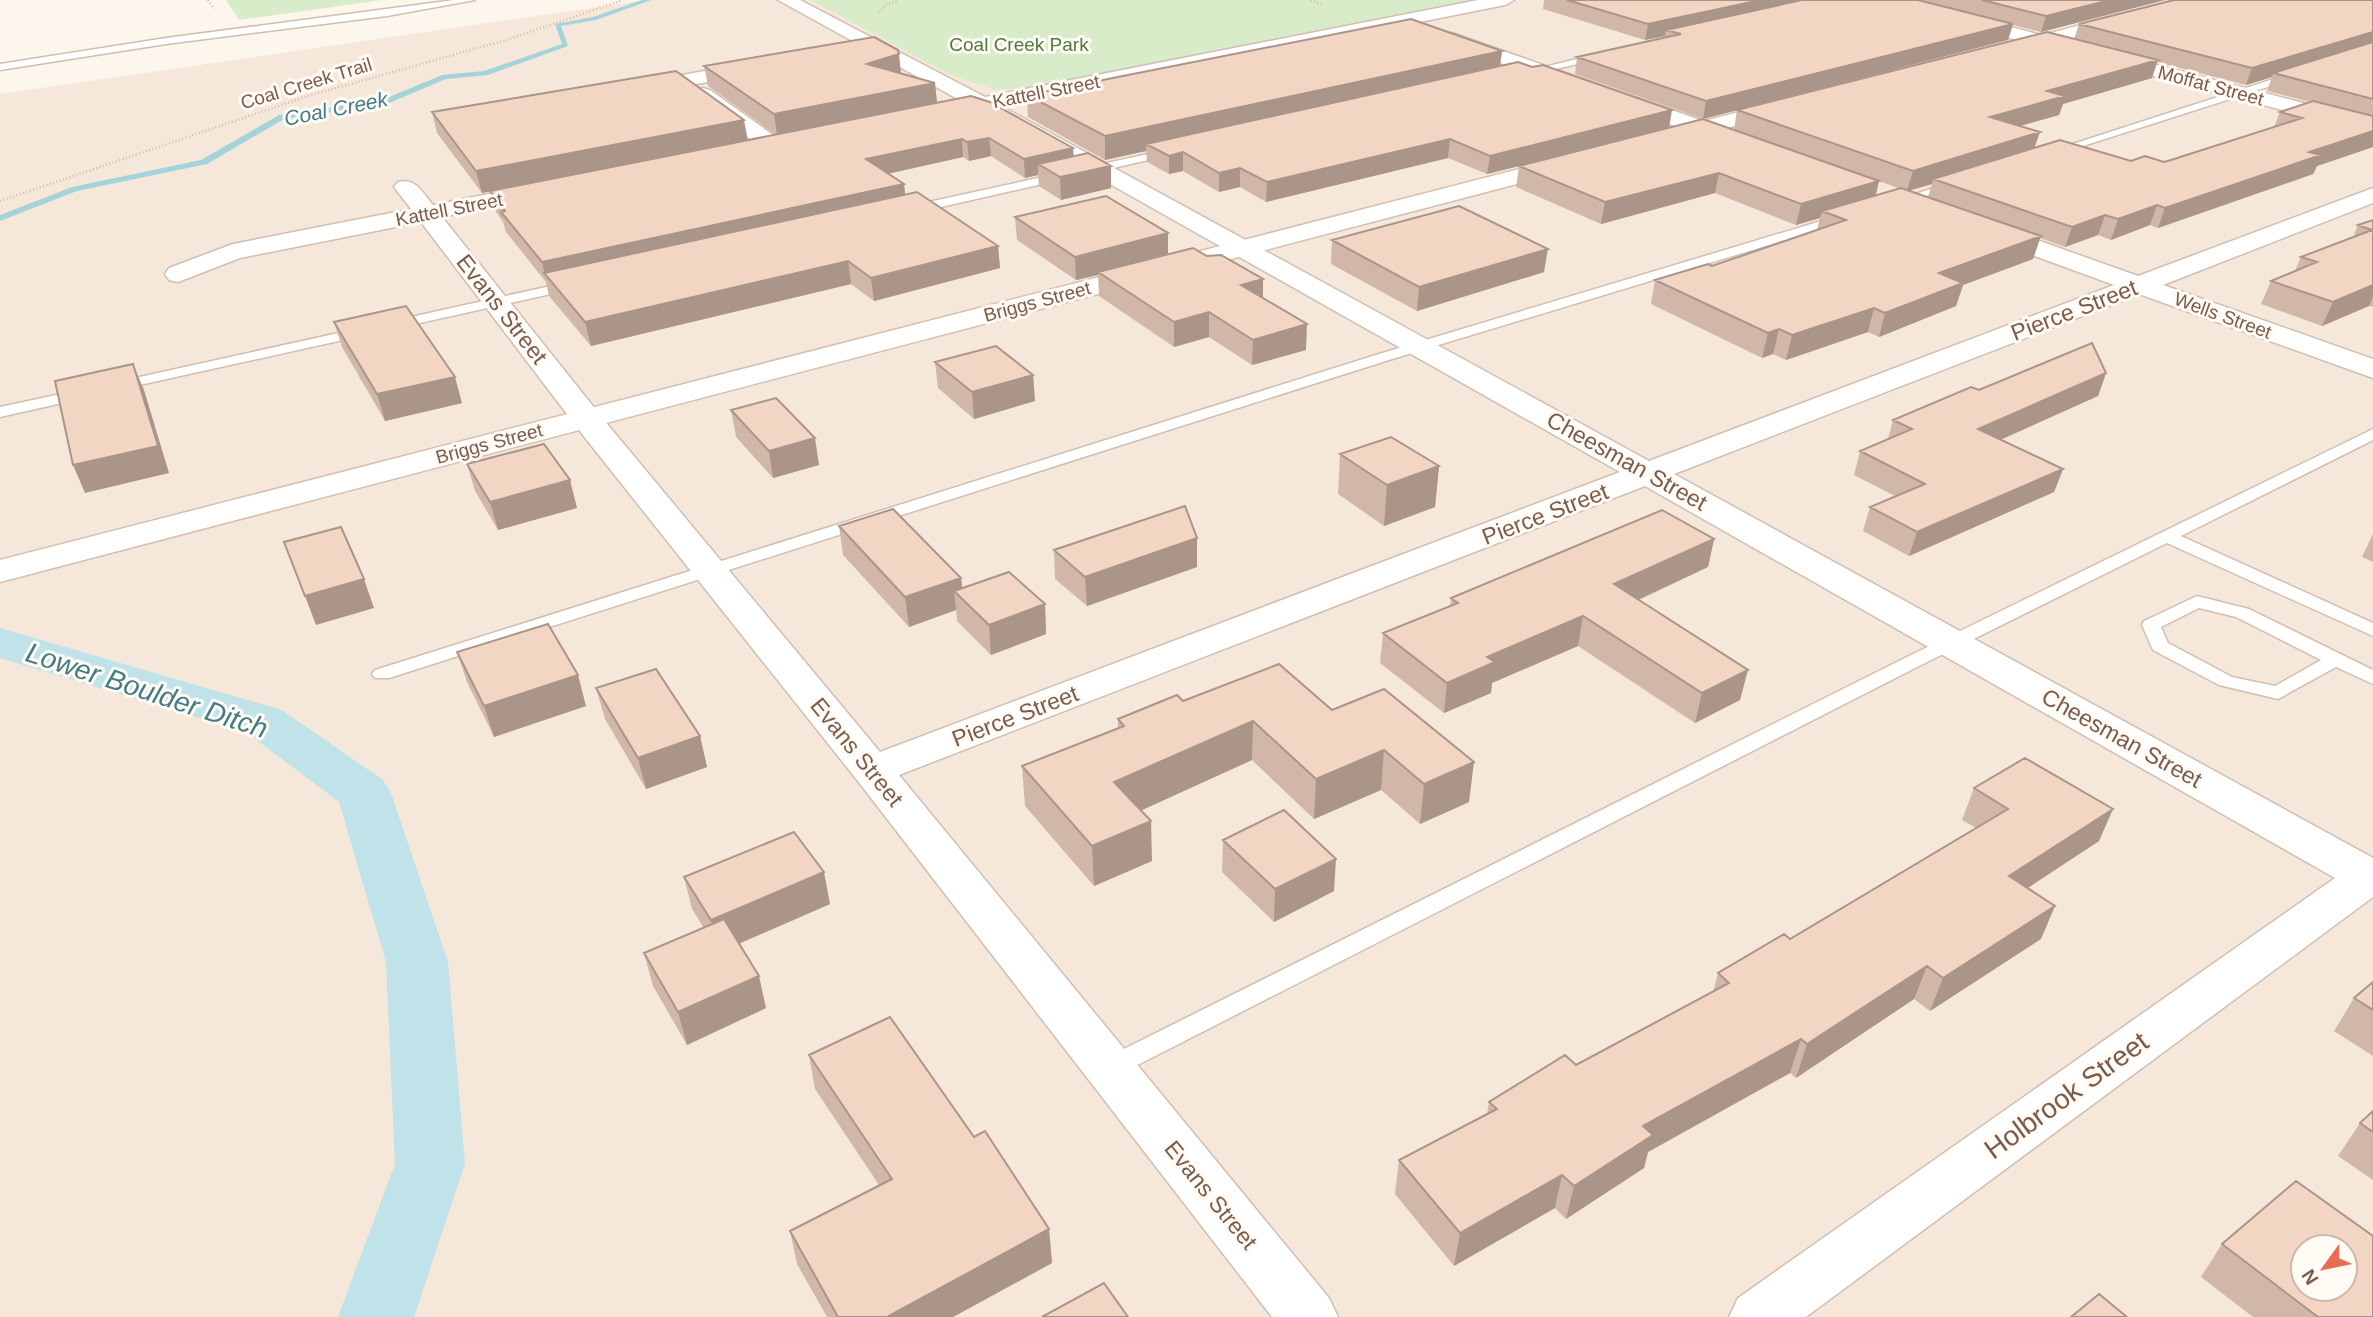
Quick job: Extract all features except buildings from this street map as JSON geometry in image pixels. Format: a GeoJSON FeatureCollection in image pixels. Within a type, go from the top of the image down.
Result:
{"type":"FeatureCollection","features":[{"type":"Feature","properties":{"kind":"street","name":"Cheesman Street"},"geometry":{"type":"LineString","coordinates":[[787,0],[879,47],[967,106],[1099,168],[2372,876]]}},
{"type":"Feature","properties":{"kind":"street","name":"Kattell Street"},"geometry":{"type":"LineString","coordinates":[[967,106],[1506,0]]}},
{"type":"Feature","properties":{"kind":"street","name":"Moffat Street"},"geometry":{"type":"LineString","coordinates":[[1887,0],[2373,128]]}},
{"type":"Feature","properties":{"kind":"street"},"geometry":{"type":"LineString","coordinates":[[1983,56],[2197,0]]}},
{"type":"Feature","properties":{"kind":"street"},"geometry":{"type":"LineString","coordinates":[[1401,21],[1757,148]]}},
{"type":"Feature","properties":{"kind":"street"},"geometry":{"type":"LineString","coordinates":[[840,54],[879,47]]}},
{"type":"Feature","properties":{"kind":"street"},"geometry":{"type":"LineString","coordinates":[[616,93],[775,65]]}},
{"type":"Feature","properties":{"kind":"street"},"geometry":{"type":"LineString","coordinates":[[684,80],[772,145]]}},
{"type":"Feature","properties":{"kind":"street"},"geometry":{"type":"LineString","coordinates":[[1651,142],[1806,102]]}},
{"type":"Feature","properties":{"kind":"street"},"geometry":{"type":"LineString","coordinates":[[745,150],[798,140]]}},
{"type":"Feature","properties":{"kind":"street","name":"Briggs Street"},"geometry":{"type":"LineString","coordinates":[[0,571],[1586,159]]}},
{"type":"Feature","properties":{"kind":"street","name":"Kattell Street"},"geometry":{"type":"LineString","coordinates":[[178,274],[233,252],[416,200],[567,185]]}},
{"type":"Feature","properties":{"kind":"street","name":"Pierce Street"},"geometry":{"type":"LineString","coordinates":[[872,770],[2373,195]]}},
{"type":"Feature","properties":{"kind":"street","name":"Evans Street"},"geometry":{"type":"LineString","coordinates":[[416,200],[586,418],[872,770],[1308,1317]]}},
{"type":"Feature","properties":{"kind":"street"},"geometry":{"type":"LineString","coordinates":[[1877,200],[1902,200],[1941,214]]}},
{"type":"Feature","properties":{"kind":"street","name":"Wells Street"},"geometry":{"type":"LineString","coordinates":[[1966,223],[2373,369]]}},
{"type":"Feature","properties":{"kind":"street","name":"Holbrook Street"},"geometry":{"type":"LineString","coordinates":[[1759,1317],[2372,876]]}},
{"type":"Feature","properties":{"kind":"lane"},"geometry":{"type":"LineString","coordinates":[[0,66],[471,0]]}},
{"type":"Feature","properties":{"kind":"lane"},"geometry":{"type":"LineString","coordinates":[[1515,75],[1614,53]]}},
{"type":"Feature","properties":{"kind":"lane"},"geometry":{"type":"LineString","coordinates":[[2043,156],[2312,70]]}},
{"type":"Feature","properties":{"kind":"lane"},"geometry":{"type":"LineString","coordinates":[[891,214],[1181,149]]}},
{"type":"Feature","properties":{"kind":"lane"},"geometry":{"type":"LineString","coordinates":[[1902,200],[1965,180]]}},
{"type":"Feature","properties":{"kind":"lane"},"geometry":{"type":"LineString","coordinates":[[382,674],[1421,347],[1850,216]]}},
{"type":"Feature","properties":{"kind":"lane"},"geometry":{"type":"LineString","coordinates":[[106,389],[592,281]]}},
{"type":"Feature","properties":{"kind":"lane"},"geometry":{"type":"LineString","coordinates":[[0,412],[93,392]]}},
{"type":"Feature","properties":{"kind":"lane"},"geometry":{"type":"LineString","coordinates":[[1109,1068],[1951,642],[2373,434]]}},
{"type":"Feature","properties":{"kind":"lane"},"geometry":{"type":"LineString","coordinates":[[2167,536],[2373,630]]}},
{"type":"Feature","properties":{"kind":"lane"},"geometry":{"type":"LineString","coordinates":[[2336,659],[2278,693],[2226,681],[2160,646],[2151,625],[2197,602],[2242,613],[2336,659],[2373,678]]}},
{"type":"Feature","properties":{"kind":"path","name":"Coal Creek Trail"},"geometry":{"type":"LineString","coordinates":[[0,201],[308,96],[506,40],[623,0]]}},
{"type":"Feature","properties":{"kind":"shaded area"},"geometry":{"type":"Polygon","coordinates":[[[646,0],[2373,0],[2373,1317],[0,1317],[0,94],[646,0]]]}},
{"type":"Feature","properties":{"kind":"green space"},"geometry":{"type":"Polygon","coordinates":[[[226,0],[382,0],[239,20],[226,0]]]}},
{"type":"Feature","properties":{"kind":"green space","name":"Coal Creek Park"},"geometry":{"type":"Polygon","coordinates":[[[810,0],[1476,0],[1020,89],[993,89],[951,75],[810,0]]]}},
{"type":"Feature","properties":{"kind":"waterway","name":"Coal Creek"},"geometry":{"type":"LineString","coordinates":[[0,218],[75,189],[204,162],[282,117],[384,102],[445,77],[485,73],[566,45],[557,25],[594,19],[648,0]]}},
{"type":"Feature","properties":{"kind":"waterway","name":"Lower Boulder Ditch"},"geometry":{"type":"LineString","coordinates":[[0,643],[264,721],[364,793],[417,962],[430,1164],[376,1317]]}}]}
